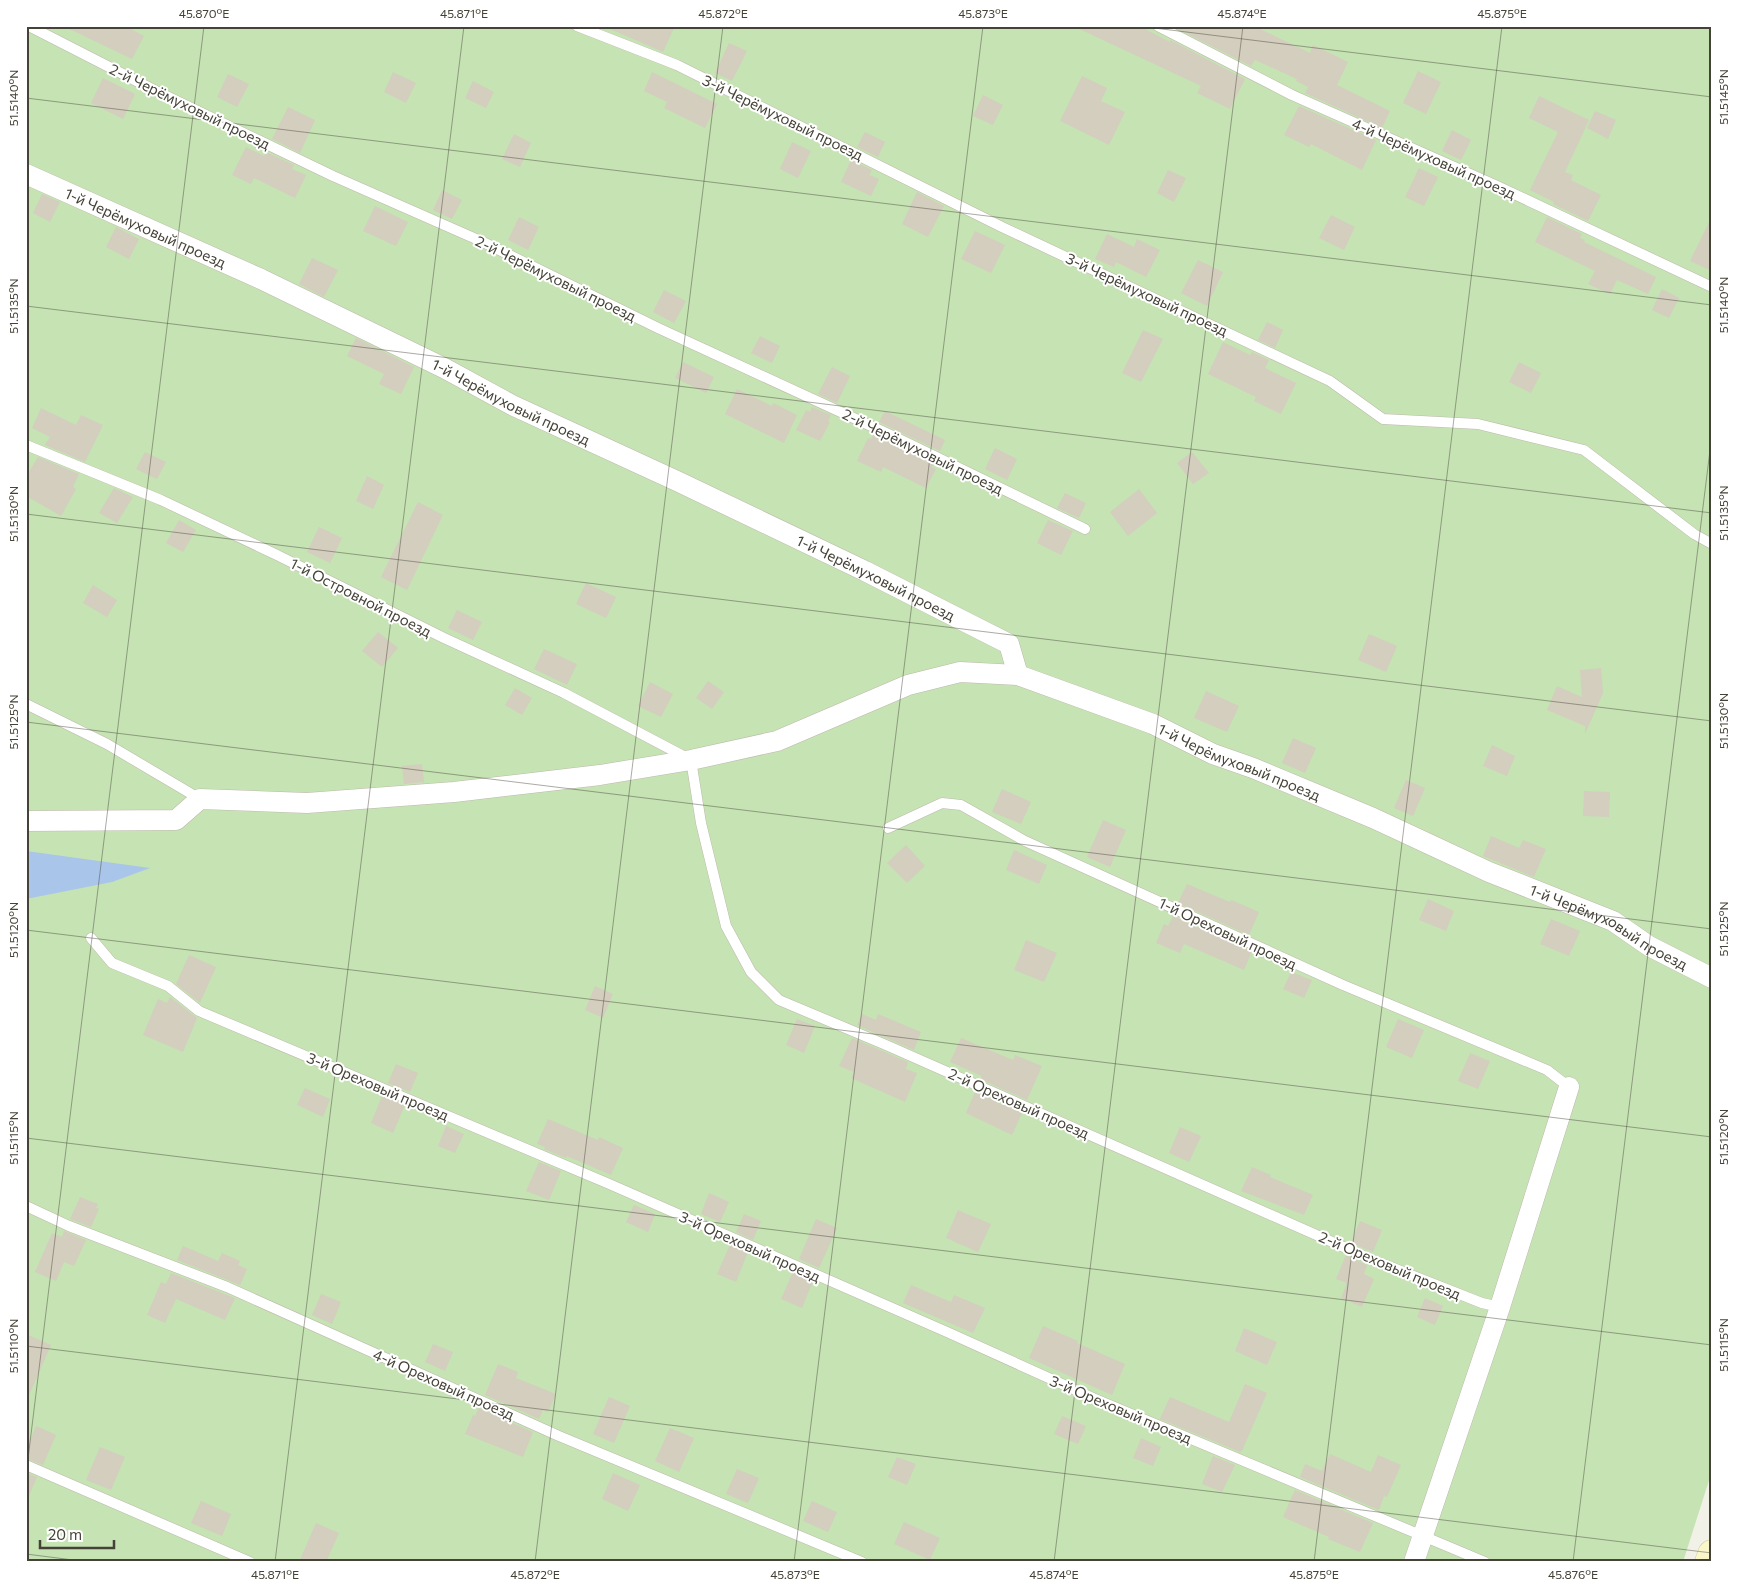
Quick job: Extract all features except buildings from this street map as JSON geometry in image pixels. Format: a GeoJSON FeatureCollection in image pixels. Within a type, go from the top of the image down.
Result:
{"type":"FeatureCollection","features":[{"type":"Feature","properties":{"kind":"main road"},"geometry":{"type":"LineString","coordinates":[[1709,1562],[1712,1554]]}},
{"type":"Feature","properties":{"kind":"street","name":"1-й Черёмуховый проезд"},"geometry":{"type":"LineString","coordinates":[[26,174],[261,279],[444,368],[512,404],[882,579],[1009,644],[1018,675],[1153,724],[1213,754],[1253,768],[1373,818],[1489,872],[1612,921],[1649,946],[1712,978]]}},
{"type":"Feature","properties":{"kind":"street"},"geometry":{"type":"LineString","coordinates":[[26,821],[176,820],[200,799],[307,803],[454,792],[600,775],[691,760],[777,741],[908,685],[960,672],[1018,675]]}},
{"type":"Feature","properties":{"kind":"street"},"geometry":{"type":"LineString","coordinates":[[1414,1562],[1500,1307],[1569,1087]]}},
{"type":"Feature","properties":{"kind":"lane","name":"2-й Черёмуховый проезд"},"geometry":{"type":"LineString","coordinates":[[29,26],[156,91],[333,176],[483,242],[658,328],[895,437],[1085,529]]}},
{"type":"Feature","properties":{"kind":"lane","name":"3-й Черёмуховый проезд"},"geometry":{"type":"LineString","coordinates":[[577,26],[676,65],[1002,227],[1330,381],[1383,419],[1478,424],[1584,450],[1694,534],[1712,544]]}},
{"type":"Feature","properties":{"kind":"lane","name":"4-й Черёмуховый проезд"},"geometry":{"type":"LineString","coordinates":[[1158,26],[1292,95],[1495,185],[1712,287]]}},
{"type":"Feature","properties":{"kind":"lane","name":"1-й Островной проезд"},"geometry":{"type":"LineString","coordinates":[[26,445],[161,500],[444,638],[564,694],[691,760]]}},
{"type":"Feature","properties":{"kind":"lane"},"geometry":{"type":"LineString","coordinates":[[26,704],[107,744],[200,799]]}},
{"type":"Feature","properties":{"kind":"lane","name":"2-й Ореховый проезд"},"geometry":{"type":"LineString","coordinates":[[691,760],[701,824],[726,926],[751,972],[779,1000],[1373,1260],[1482,1302],[1500,1307]]}},
{"type":"Feature","properties":{"kind":"lane","name":"1-й Ореховый проезд"},"geometry":{"type":"LineString","coordinates":[[888,828],[942,803],[961,805],[1025,841],[1343,985],[1547,1070],[1569,1087]]}},
{"type":"Feature","properties":{"kind":"lane","name":"3-й Ореховый проезд"},"geometry":{"type":"LineString","coordinates":[[91,938],[112,963],[168,986],[198,1011],[607,1183],[1093,1398],[1422,1534],[1485,1562]]}},
{"type":"Feature","properties":{"kind":"lane","name":"4-й Ореховый проезд"},"geometry":{"type":"LineString","coordinates":[[26,1206],[69,1226],[227,1288],[390,1359],[559,1436],[862,1562]]}},
{"type":"Feature","properties":{"kind":"lane"},"geometry":{"type":"LineString","coordinates":[[26,1465],[250,1562]]}},
{"type":"Feature","properties":{"kind":"green space"},"geometry":{"type":"Polygon","coordinates":[[[26,26],[1712,26],[1712,1471],[1683,1562],[26,1562],[26,26]]]}},
{"type":"Feature","properties":{"kind":"water"},"geometry":{"type":"Polygon","coordinates":[[[26,851],[150,868],[112,882],[26,899],[26,851]]]}}]}
